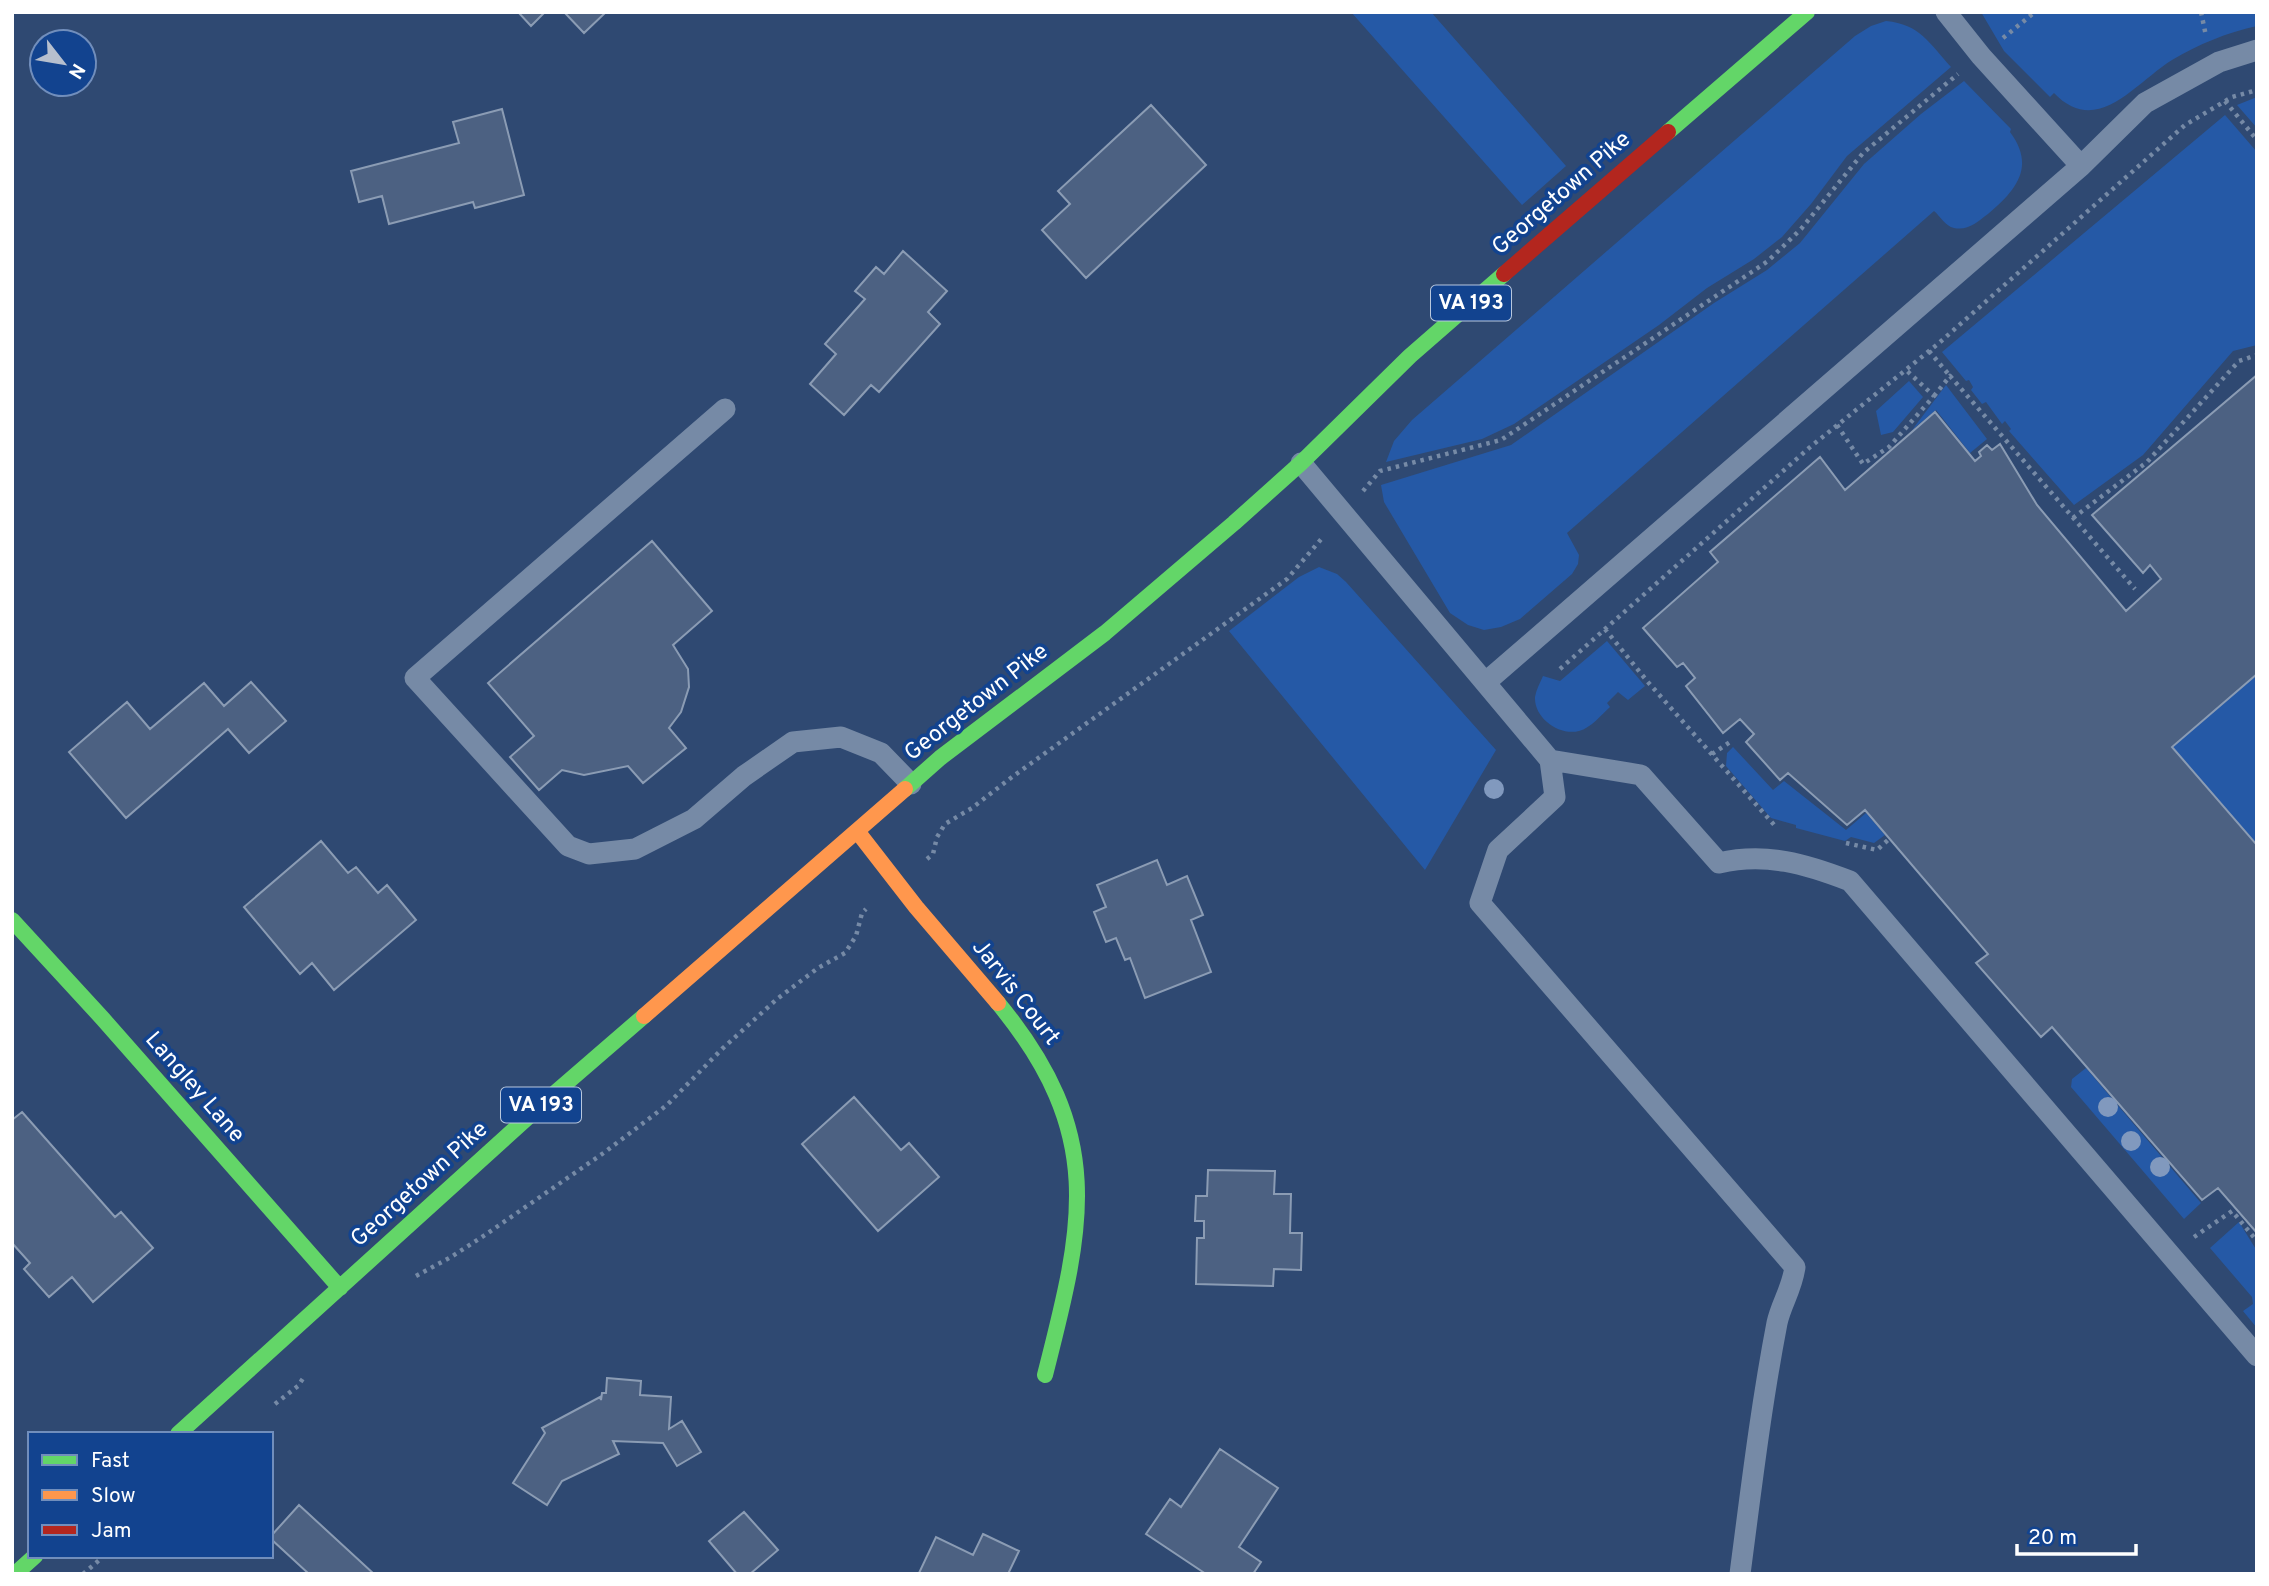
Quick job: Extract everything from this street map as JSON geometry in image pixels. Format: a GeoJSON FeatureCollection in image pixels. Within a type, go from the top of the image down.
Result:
{"type":"FeatureCollection","features":[{"type":"Feature","properties":{"kind":"main road","name":"Georgetown Pike"},"geometry":{"type":"LineString","coordinates":[[180,1432],[548,1099],[940,758],[1105,633],[1234,523],[1301,463],[1410,356],[1807,12]]}},
{"type":"Feature","properties":{"kind":"main road","name":"Jarvis Court"},"geometry":{"type":"LineString","coordinates":[[857,831],[1016,1023],[1034,1047],[1057,1090],[1071,1139],[1078,1192],[1069,1280],[1045,1375]]}},
{"type":"Feature","properties":{"kind":"main road","name":"Langley Lane"},"geometry":{"type":"LineString","coordinates":[[12,920],[340,1288]]}},
{"type":"Feature","properties":{"kind":"main road"},"geometry":{"type":"LineString","coordinates":[[15,1574],[33,1558]]}},
{"type":"Feature","properties":{"kind":"lane"},"geometry":{"type":"LineString","coordinates":[[1946,12],[1981,56],[2081,166]]}},
{"type":"Feature","properties":{"kind":"lane"},"geometry":{"type":"LineString","coordinates":[[1486,682],[2081,166],[2145,103],[2219,62],[2257,50]]}},
{"type":"Feature","properties":{"kind":"lane"},"geometry":{"type":"LineString","coordinates":[[725,409],[415,678],[568,846],[589,854],[635,849],[694,819],[744,776],[793,742],[841,737],[881,753],[911,784]]}},
{"type":"Feature","properties":{"kind":"lane"},"geometry":{"type":"LineString","coordinates":[[1301,463],[1550,760],[1555,797],[1498,850],[1480,903],[1795,1267],[1792,1286],[1778,1318],[1762,1403],[1740,1574]]}},
{"type":"Feature","properties":{"kind":"lane"},"geometry":{"type":"LineString","coordinates":[[1550,760],[1641,775],[1719,863],[1742,858],[1781,860],[1810,865],[1850,881],[2257,1356]]}},
{"type":"Feature","properties":{"kind":"path"},"geometry":{"type":"LineString","coordinates":[[411,1278],[485,1235],[605,1152],[667,1105],[722,1049],[777,999],[818,968],[845,953],[856,936],[862,912],[933,854],[937,837],[945,824],[972,808],[1287,579],[1380,471],[1501,440],[1768,261],[1801,229],[1863,153],[2035,12]]}},
{"type":"Feature","properties":{"kind":"path"},"geometry":{"type":"LineString","coordinates":[[1560,669],[1837,424],[1906,370],[2185,125],[2225,102],[2257,90]]}},
{"type":"Feature","properties":{"kind":"path"},"geometry":{"type":"LineString","coordinates":[[2225,102],[2257,140]]}},
{"type":"Feature","properties":{"kind":"path"},"geometry":{"type":"LineString","coordinates":[[1928,351],[2135,589]]}},
{"type":"Feature","properties":{"kind":"path"},"geometry":{"type":"LineString","coordinates":[[2073,518],[2147,461],[2239,361],[2257,355]]}},
{"type":"Feature","properties":{"kind":"path"},"geometry":{"type":"LineString","coordinates":[[1906,370],[1934,396]]}},
{"type":"Feature","properties":{"kind":"path"},"geometry":{"type":"LineString","coordinates":[[1837,424],[1863,464],[1889,447],[1950,376]]}},
{"type":"Feature","properties":{"kind":"path"},"geometry":{"type":"LineString","coordinates":[[1605,629],[1774,826],[1787,829]]}},
{"type":"Feature","properties":{"kind":"path"},"geometry":{"type":"LineString","coordinates":[[1712,754],[1730,742]]}},
{"type":"Feature","properties":{"kind":"path"},"geometry":{"type":"LineString","coordinates":[[1838,841],[1877,850],[1888,841]]}},
{"type":"Feature","properties":{"kind":"path"},"geometry":{"type":"LineString","coordinates":[[2194,1238],[2232,1211],[2257,1241]]}},
{"type":"Feature","properties":{"kind":"path"},"geometry":{"type":"LineString","coordinates":[[265,1412],[298,1386],[305,1376]]}},
{"type":"Feature","properties":{"kind":"path"},"geometry":{"type":"LineString","coordinates":[[83,1574],[102,1558]]}},
{"type":"Feature","properties":{"kind":"shaded area"},"geometry":{"type":"Polygon","coordinates":[[[1351,12],[1431,12],[1566,166],[1522,205],[1351,12]]]}},
{"type":"Feature","properties":{"kind":"shaded area"},"geometry":{"type":"Polygon","coordinates":[[[1981,12],[2257,12],[2257,26],[2192,49],[2172,60],[2115,102],[2085,110],[2070,105],[2054,93],[2050,97],[2004,51],[1981,12]]]}},
{"type":"Feature","properties":{"kind":"shaded area"},"geometry":{"type":"Polygon","coordinates":[[[1886,21],[1908,26],[1916,31],[1951,67],[1847,156],[1782,237],[1514,424],[1482,439],[1386,462],[1394,441],[1412,420],[1855,36],[1886,21]]]}},
{"type":"Feature","properties":{"kind":"shaded area"},"geometry":{"type":"Polygon","coordinates":[[[1964,81],[2011,129],[2010,132],[2018,145],[2022,167],[2007,196],[1980,220],[1964,228],[1948,225],[1934,211],[1567,533],[1579,555],[1578,564],[1572,574],[1520,619],[1484,630],[1468,625],[1450,613],[1384,502],[1381,485],[1511,445],[1714,303],[1767,270],[1800,243],[1864,164],[1964,81]]]}},
{"type":"Feature","properties":{"kind":"shaded area"},"geometry":{"type":"Polygon","coordinates":[[[2257,97],[2257,128],[2237,105],[2257,97]]]}},
{"type":"Feature","properties":{"kind":"shaded area"},"geometry":{"type":"Polygon","coordinates":[[[2225,115],[2257,152],[2257,345],[2233,351],[2143,455],[2074,505],[2009,431],[2011,429],[2005,421],[2002,424],[1986,402],[1982,404],[1971,390],[1973,387],[1969,380],[1966,381],[1942,352],[2225,115]]]}},
{"type":"Feature","properties":{"kind":"shaded area"},"geometry":{"type":"Polygon","coordinates":[[[1909,381],[1923,397],[1893,432],[1881,435],[1876,411],[1909,381]]]}},
{"type":"Feature","properties":{"kind":"shaded area"},"geometry":{"type":"Polygon","coordinates":[[[1946,385],[1987,439],[1970,453],[1936,410],[1912,430],[1946,385]]]}},
{"type":"Feature","properties":{"kind":"shaded area"},"geometry":{"type":"Polygon","coordinates":[[[1319,567],[1337,574],[1346,582],[1496,750],[1425,870],[1229,631],[1299,577],[1319,567]]]}},
{"type":"Feature","properties":{"kind":"shaded area"},"geometry":{"type":"Polygon","coordinates":[[[1607,641],[1645,686],[1628,700],[1618,692],[1607,703],[1610,707],[1592,724],[1579,731],[1564,731],[1549,724],[1539,712],[1535,697],[1543,676],[1560,681],[1607,641]]]}},
{"type":"Feature","properties":{"kind":"shaded area"},"geometry":{"type":"Polygon","coordinates":[[[2257,674],[2257,845],[2172,747],[2257,674]]]}},
{"type":"Feature","properties":{"kind":"shaded area"},"geometry":{"type":"Polygon","coordinates":[[[1733,747],[1773,790],[1784,781],[1846,830],[1866,813],[1885,835],[1874,843],[1851,837],[1845,841],[1796,828],[1796,825],[1771,818],[1726,766],[1727,753],[1733,747]]]}},
{"type":"Feature","properties":{"kind":"shaded area"},"geometry":{"type":"Polygon","coordinates":[[[2086,1068],[2201,1203],[2184,1219],[2071,1087],[2072,1079],[2086,1068]]]}},
{"type":"Feature","properties":{"kind":"shaded area"},"geometry":{"type":"Polygon","coordinates":[[[2239,1222],[2257,1251],[2257,1328],[2243,1311],[2253,1304],[2252,1297],[2210,1248],[2239,1222]]]}},
{"type":"Feature","properties":{"kind":"building"},"geometry":{"type":"Polygon","coordinates":[[[518,12],[545,12],[531,26],[518,12]]]}},
{"type":"Feature","properties":{"kind":"building"},"geometry":{"type":"Polygon","coordinates":[[[564,12],[606,12],[584,33],[564,12]]]}},
{"type":"Feature","properties":{"kind":"building"},"geometry":{"type":"Polygon","coordinates":[[[1151,105],[1206,165],[1086,278],[1042,230],[1070,204],[1058,191],[1151,105]]]}},
{"type":"Feature","properties":{"kind":"building"},"geometry":{"type":"Polygon","coordinates":[[[502,109],[524,195],[475,208],[473,202],[389,224],[382,196],[359,202],[351,171],[459,143],[453,122],[502,109]]]}},
{"type":"Feature","properties":{"kind":"building"},"geometry":{"type":"Polygon","coordinates":[[[903,251],[947,291],[928,312],[940,324],[879,392],[871,385],[844,415],[810,384],[836,354],[825,344],[865,299],[855,291],[876,267],[884,274],[903,251]]]}},
{"type":"Feature","properties":{"kind":"building"},"geometry":{"type":"Polygon","coordinates":[[[2257,375],[2257,674],[2172,747],[2257,845],[2257,1233],[2218,1188],[2202,1200],[2052,1027],[2041,1037],[1976,963],[1988,954],[1865,810],[1847,825],[1788,773],[1780,780],[1746,742],[1754,734],[1740,719],[1723,733],[1686,686],[1695,678],[1683,663],[1677,667],[1643,628],[1718,562],[1710,552],[1820,457],[1845,490],[1935,412],[1975,461],[1981,456],[1979,452],[1987,445],[1992,450],[2000,444],[2037,505],[2126,611],[2161,579],[2150,565],[2143,573],[2092,515],[2257,375]]]}},
{"type":"Feature","properties":{"kind":"building"},"geometry":{"type":"Polygon","coordinates":[[[652,541],[712,611],[673,645],[688,669],[689,687],[681,712],[669,728],[686,748],[643,783],[628,766],[584,775],[562,770],[539,790],[510,757],[534,736],[488,683],[652,541]]]}},
{"type":"Feature","properties":{"kind":"building"},"geometry":{"type":"Polygon","coordinates":[[[251,682],[286,721],[249,753],[228,729],[126,818],[69,752],[127,702],[150,729],[204,683],[224,706],[251,682]]]}},
{"type":"Feature","properties":{"kind":"building"},"geometry":{"type":"Polygon","coordinates":[[[321,841],[348,873],[356,867],[378,893],[387,885],[416,920],[334,990],[312,963],[300,974],[244,907],[321,841]]]}},
{"type":"Feature","properties":{"kind":"building"},"geometry":{"type":"Polygon","coordinates":[[[1157,860],[1167,885],[1187,876],[1203,915],[1191,920],[1211,972],[1145,998],[1130,958],[1125,960],[1116,938],[1106,942],[1094,912],[1106,907],[1097,885],[1157,860]]]}},
{"type":"Feature","properties":{"kind":"building"},"geometry":{"type":"Polygon","coordinates":[[[854,1097],[901,1150],[909,1143],[939,1177],[878,1231],[802,1144],[854,1097]]]}},
{"type":"Feature","properties":{"kind":"building"},"geometry":{"type":"Polygon","coordinates":[[[22,1112],[115,1217],[121,1212],[153,1248],[93,1302],[72,1277],[49,1297],[24,1269],[30,1263],[12,1243],[12,1120],[22,1112]]]}},
{"type":"Feature","properties":{"kind":"building"},"geometry":{"type":"Polygon","coordinates":[[[1208,1170],[1275,1171],[1274,1194],[1291,1194],[1290,1233],[1302,1233],[1301,1270],[1274,1269],[1273,1286],[1196,1284],[1197,1238],[1204,1238],[1204,1221],[1195,1221],[1196,1196],[1207,1196],[1208,1170]]]}},
{"type":"Feature","properties":{"kind":"building"},"geometry":{"type":"Polygon","coordinates":[[[607,1378],[641,1381],[640,1395],[671,1397],[669,1429],[682,1421],[701,1452],[677,1466],[663,1443],[613,1441],[619,1454],[562,1481],[547,1505],[513,1483],[545,1433],[542,1428],[600,1397],[601,1400],[602,1393],[606,1393],[607,1378]]]}},
{"type":"Feature","properties":{"kind":"building"},"geometry":{"type":"Polygon","coordinates":[[[1220,1449],[1278,1488],[1239,1547],[1261,1562],[1253,1574],[1206,1574],[1146,1534],[1170,1499],[1181,1507],[1220,1449]]]}},
{"type":"Feature","properties":{"kind":"building"},"geometry":{"type":"Polygon","coordinates":[[[299,1505],[374,1574],[309,1574],[273,1541],[273,1534],[299,1505]]]}},
{"type":"Feature","properties":{"kind":"building"},"geometry":{"type":"Polygon","coordinates":[[[744,1512],[778,1550],[750,1574],[737,1574],[709,1541],[744,1512]]]}},
{"type":"Feature","properties":{"kind":"building"},"geometry":{"type":"Polygon","coordinates":[[[983,1534],[1019,1551],[1008,1574],[919,1573],[936,1537],[973,1555],[983,1534]]]}},
{"type":"Feature","properties":{"kind":"traffic: fast"},"geometry":{"type":"LineString","coordinates":[[1668,132],[1807,12]]}},
{"type":"Feature","properties":{"kind":"traffic: fast"},"geometry":{"type":"LineString","coordinates":[[905,789],[940,758],[1105,633],[1234,523],[1301,463],[1410,356],[1504,274]]}},
{"type":"Feature","properties":{"kind":"traffic: fast"},"geometry":{"type":"LineString","coordinates":[[12,920],[340,1288]]}},
{"type":"Feature","properties":{"kind":"traffic: fast"},"geometry":{"type":"LineString","coordinates":[[998,1003],[1033,1050],[1056,1095],[1071,1138],[1077,1181],[1076,1225],[1069,1271],[1045,1375]]}},
{"type":"Feature","properties":{"kind":"traffic: fast"},"geometry":{"type":"LineString","coordinates":[[180,1432],[548,1099],[644,1016]]}},
{"type":"Feature","properties":{"kind":"traffic: fast"},"geometry":{"type":"LineString","coordinates":[[15,1574],[33,1558]]}},
{"type":"Feature","properties":{"kind":"traffic: slow"},"geometry":{"type":"LineString","coordinates":[[644,1016],[905,789]]}},
{"type":"Feature","properties":{"kind":"traffic: slow"},"geometry":{"type":"LineString","coordinates":[[857,831],[916,907],[998,1003]]}},
{"type":"Feature","properties":{"kind":"traffic: jam"},"geometry":{"type":"LineString","coordinates":[[1504,274],[1668,132]]}}]}
